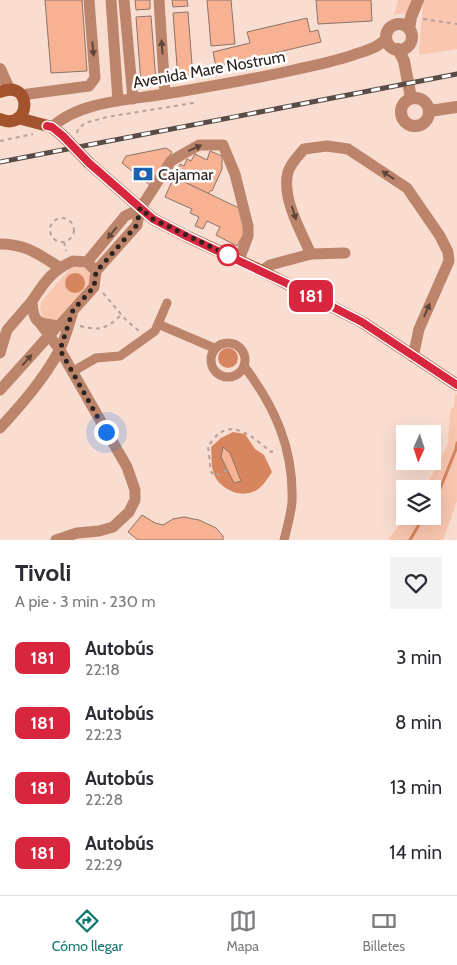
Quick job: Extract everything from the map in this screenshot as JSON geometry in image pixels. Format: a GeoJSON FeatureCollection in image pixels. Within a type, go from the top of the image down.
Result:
{"type":"FeatureCollection","features":[{"type":"Feature","properties":{"kind":"main road"},"geometry":{"type":"LineString","coordinates":[[0,132],[7,129],[20,115],[21,95],[18,91],[4,90]]}},
{"type":"Feature","properties":{"kind":"main road"},"geometry":{"type":"LineString","coordinates":[[0,119],[5,121],[20,115],[50,127],[63,136],[89,163],[158,222],[262,271],[362,322],[457,385]]}},
{"type":"Feature","properties":{"kind":"street"},"geometry":{"type":"LineString","coordinates":[[21,95],[90,86],[95,78],[88,0]]}},
{"type":"Feature","properties":{"kind":"street"},"geometry":{"type":"LineString","coordinates":[[111,0],[118,101]]}},
{"type":"Feature","properties":{"kind":"street"},"geometry":{"type":"LineString","coordinates":[[124,0],[133,99]]}},
{"type":"Feature","properties":{"kind":"street"},"geometry":{"type":"LineString","coordinates":[[159,0],[165,94]]}},
{"type":"Feature","properties":{"kind":"street"},"geometry":{"type":"LineString","coordinates":[[396,46],[409,45],[412,37],[407,23],[418,0]]}},
{"type":"Feature","properties":{"kind":"street"},"geometry":{"type":"LineString","coordinates":[[407,23],[392,26],[387,33],[404,61],[411,98]]}},
{"type":"Feature","properties":{"kind":"street","name":"Avenida Mare Nostrum"},"geometry":{"type":"LineString","coordinates":[[50,127],[84,108],[270,76],[338,60],[381,44],[396,46]]}},
{"type":"Feature","properties":{"kind":"street"},"geometry":{"type":"LineString","coordinates":[[116,67],[124,71],[130,67]]}},
{"type":"Feature","properties":{"kind":"street"},"geometry":{"type":"LineString","coordinates":[[0,69],[4,90]]}},
{"type":"Feature","properties":{"kind":"street"},"geometry":{"type":"LineString","coordinates":[[416,97],[427,103],[430,111],[424,124],[414,126],[409,125],[402,118],[401,113],[403,104],[416,97]]}},
{"type":"Feature","properties":{"kind":"street"},"geometry":{"type":"LineString","coordinates":[[430,111],[457,107]]}},
{"type":"Feature","properties":{"kind":"street"},"geometry":{"type":"LineString","coordinates":[[0,390],[94,287],[96,272],[137,225],[140,208],[171,161],[199,145],[223,145],[235,174],[248,226],[248,236],[239,260]]}},
{"type":"Feature","properties":{"kind":"street"},"geometry":{"type":"LineString","coordinates":[[312,254],[296,220],[287,191],[288,171],[304,149],[327,146],[348,148],[407,188],[440,236],[448,252],[449,261],[419,329],[413,357]]}},
{"type":"Feature","properties":{"kind":"street"},"geometry":{"type":"LineString","coordinates":[[87,262],[125,216],[140,208]]}},
{"type":"Feature","properties":{"kind":"street"},"geometry":{"type":"LineString","coordinates":[[0,244],[19,245],[32,250],[59,267]]}},
{"type":"Feature","properties":{"kind":"street"},"geometry":{"type":"LineString","coordinates":[[262,271],[270,266],[312,254],[345,253]]}},
{"type":"Feature","properties":{"kind":"street"},"geometry":{"type":"LineString","coordinates":[[0,353],[7,330],[32,301],[47,279],[59,267],[73,261],[87,262],[96,272]]}},
{"type":"Feature","properties":{"kind":"street"},"geometry":{"type":"LineString","coordinates":[[32,301],[32,314],[60,350],[127,467],[135,490],[136,500],[129,512],[113,527],[99,531],[77,533],[56,540]]}},
{"type":"Feature","properties":{"kind":"street"},"geometry":{"type":"LineString","coordinates":[[72,372],[96,358],[120,356],[156,331],[167,303]]}},
{"type":"Feature","properties":{"kind":"street"},"geometry":{"type":"LineString","coordinates":[[0,428],[31,394],[60,350],[73,310]]}},
{"type":"Feature","properties":{"kind":"street"},"geometry":{"type":"LineString","coordinates":[[40,323],[59,326]]}},
{"type":"Feature","properties":{"kind":"street"},"geometry":{"type":"LineString","coordinates":[[158,324],[214,348]]}},
{"type":"Feature","properties":{"kind":"street"},"geometry":{"type":"LineString","coordinates":[[226,342],[239,346],[246,358],[242,371],[230,378],[216,374],[210,362],[214,348],[226,342]]}},
{"type":"Feature","properties":{"kind":"street"},"geometry":{"type":"LineString","coordinates":[[244,366],[260,387],[272,408],[285,444],[289,462],[292,503],[284,540]]}},
{"type":"Feature","properties":{"kind":"path"},"geometry":{"type":"LineString","coordinates":[[407,23],[457,24]]}},
{"type":"Feature","properties":{"kind":"path"},"geometry":{"type":"LineString","coordinates":[[0,141],[36,134]]}},
{"type":"Feature","properties":{"kind":"path"},"geometry":{"type":"LineString","coordinates":[[58,218],[66,218],[74,227],[71,238],[64,242],[56,240],[51,234],[52,223],[58,218]]}},
{"type":"Feature","properties":{"kind":"path"},"geometry":{"type":"LineString","coordinates":[[64,242],[66,251]]}},
{"type":"Feature","properties":{"kind":"path"},"geometry":{"type":"LineString","coordinates":[[106,296],[146,338]]}},
{"type":"Feature","properties":{"kind":"path"},"geometry":{"type":"LineString","coordinates":[[76,325],[91,329],[110,326],[122,314]]}},
{"type":"Feature","properties":{"kind":"path"},"geometry":{"type":"LineString","coordinates":[[227,470],[215,476],[211,472],[208,446],[219,434],[231,429],[250,434],[270,452],[285,444]]}},
{"type":"Feature","properties":{"kind":"shaded area"},"geometry":{"type":"Polygon","coordinates":[[[398,0],[413,0],[408,13],[394,15],[398,0]]]}},
{"type":"Feature","properties":{"kind":"shaded area"},"geometry":{"type":"Polygon","coordinates":[[[423,0],[457,0],[457,49],[419,55],[423,0]]]}},
{"type":"Feature","properties":{"kind":"shaded area"},"geometry":{"type":"Polygon","coordinates":[[[71,267],[87,268],[91,277],[90,285],[60,320],[54,322],[43,317],[40,308],[41,302],[71,267]]]}},
{"type":"Feature","properties":{"kind":"shaded area"},"geometry":{"type":"Polygon","coordinates":[[[75,273],[82,276],[85,283],[82,290],[75,293],[68,290],[65,283],[68,276],[75,273]]]}},
{"type":"Feature","properties":{"kind":"shaded area"},"geometry":{"type":"Polygon","coordinates":[[[228,348],[235,351],[238,358],[235,365],[228,368],[221,365],[218,358],[221,351],[228,348]]]}},
{"type":"Feature","properties":{"kind":"shaded area"},"geometry":{"type":"Polygon","coordinates":[[[455,394],[457,395],[457,501],[443,540],[388,540],[399,525],[441,525],[441,480],[429,480],[435,470],[441,470],[441,459],[448,443],[450,411],[454,406],[455,394]]]}},
{"type":"Feature","properties":{"kind":"shaded area"},"geometry":{"type":"Polygon","coordinates":[[[233,432],[245,434],[255,449],[264,455],[272,472],[257,490],[251,493],[237,493],[224,487],[219,483],[213,471],[211,447],[221,438],[233,432]]]}},
{"type":"Feature","properties":{"kind":"building"},"geometry":{"type":"Polygon","coordinates":[[[45,0],[82,0],[87,71],[51,73],[45,0]]]}},
{"type":"Feature","properties":{"kind":"building"},"geometry":{"type":"Polygon","coordinates":[[[135,0],[150,0],[150,9],[136,10],[135,0]]]}},
{"type":"Feature","properties":{"kind":"building"},"geometry":{"type":"Polygon","coordinates":[[[172,0],[187,0],[188,6],[173,7],[172,0]]]}},
{"type":"Feature","properties":{"kind":"building"},"geometry":{"type":"Polygon","coordinates":[[[207,0],[231,0],[235,44],[211,46],[207,0]]]}},
{"type":"Feature","properties":{"kind":"building"},"geometry":{"type":"Polygon","coordinates":[[[316,0],[371,0],[372,21],[318,24],[316,0]]]}},
{"type":"Feature","properties":{"kind":"building"},"geometry":{"type":"Polygon","coordinates":[[[188,12],[193,78],[178,79],[173,13],[188,12]]]}},
{"type":"Feature","properties":{"kind":"building"},"geometry":{"type":"Polygon","coordinates":[[[151,16],[156,82],[141,83],[136,17],[151,16]]]}},
{"type":"Feature","properties":{"kind":"building"},"geometry":{"type":"Polygon","coordinates":[[[307,18],[310,32],[318,30],[321,42],[216,67],[213,52],[250,43],[247,32],[307,18]]]}},
{"type":"Feature","properties":{"kind":"building"},"geometry":{"type":"Polygon","coordinates":[[[166,148],[172,152],[151,186],[122,163],[126,156],[166,148]]]}},
{"type":"Feature","properties":{"kind":"building"},"geometry":{"type":"Polygon","coordinates":[[[210,151],[222,156],[222,169],[212,191],[208,194],[174,177],[180,164],[184,166],[187,159],[191,161],[195,154],[207,160],[210,151]]]}},
{"type":"Feature","properties":{"kind":"building"},"geometry":{"type":"Polygon","coordinates":[[[174,177],[239,208],[247,229],[237,246],[216,235],[220,227],[207,221],[203,229],[195,226],[199,217],[190,213],[192,209],[165,197],[174,177]]]}},
{"type":"Feature","properties":{"kind":"building"},"geometry":{"type":"Polygon","coordinates":[[[223,447],[230,453],[241,481],[234,483],[221,457],[223,447]]]}},
{"type":"Feature","properties":{"kind":"building"},"geometry":{"type":"Polygon","coordinates":[[[142,515],[155,523],[163,525],[173,519],[184,517],[199,520],[216,528],[223,536],[223,540],[138,540],[128,532],[142,515]]]}},
{"type":"Feature","properties":{"kind":"waterway"},"geometry":{"type":"LineString","coordinates":[[441,486],[457,443]]}},
{"type":"Feature","properties":{"kind":"waterway"},"geometry":{"type":"LineString","coordinates":[[410,540],[419,525]]}},
{"type":"Feature","properties":{"kind":"railway"},"geometry":{"type":"LineString","coordinates":[[0,162],[457,74]]}},
{"type":"Feature","properties":{"kind":"bus line","name":"181"},"geometry":{"type":"LineString","coordinates":[[47,126],[52,127],[63,136],[89,163],[153,219],[362,322],[457,385]]}},
{"type":"Feature","properties":{"kind":"place","name":"Cajamar"},"geometry":{"type":"Point","coordinates":[143,174]}},
{"type":"Feature","properties":{"kind":"route"},"geometry":{"type":"LineString","coordinates":[[106,432],[60,350],[73,310],[94,287],[96,272],[137,225],[140,208],[153,219],[228,255]]}}]}
